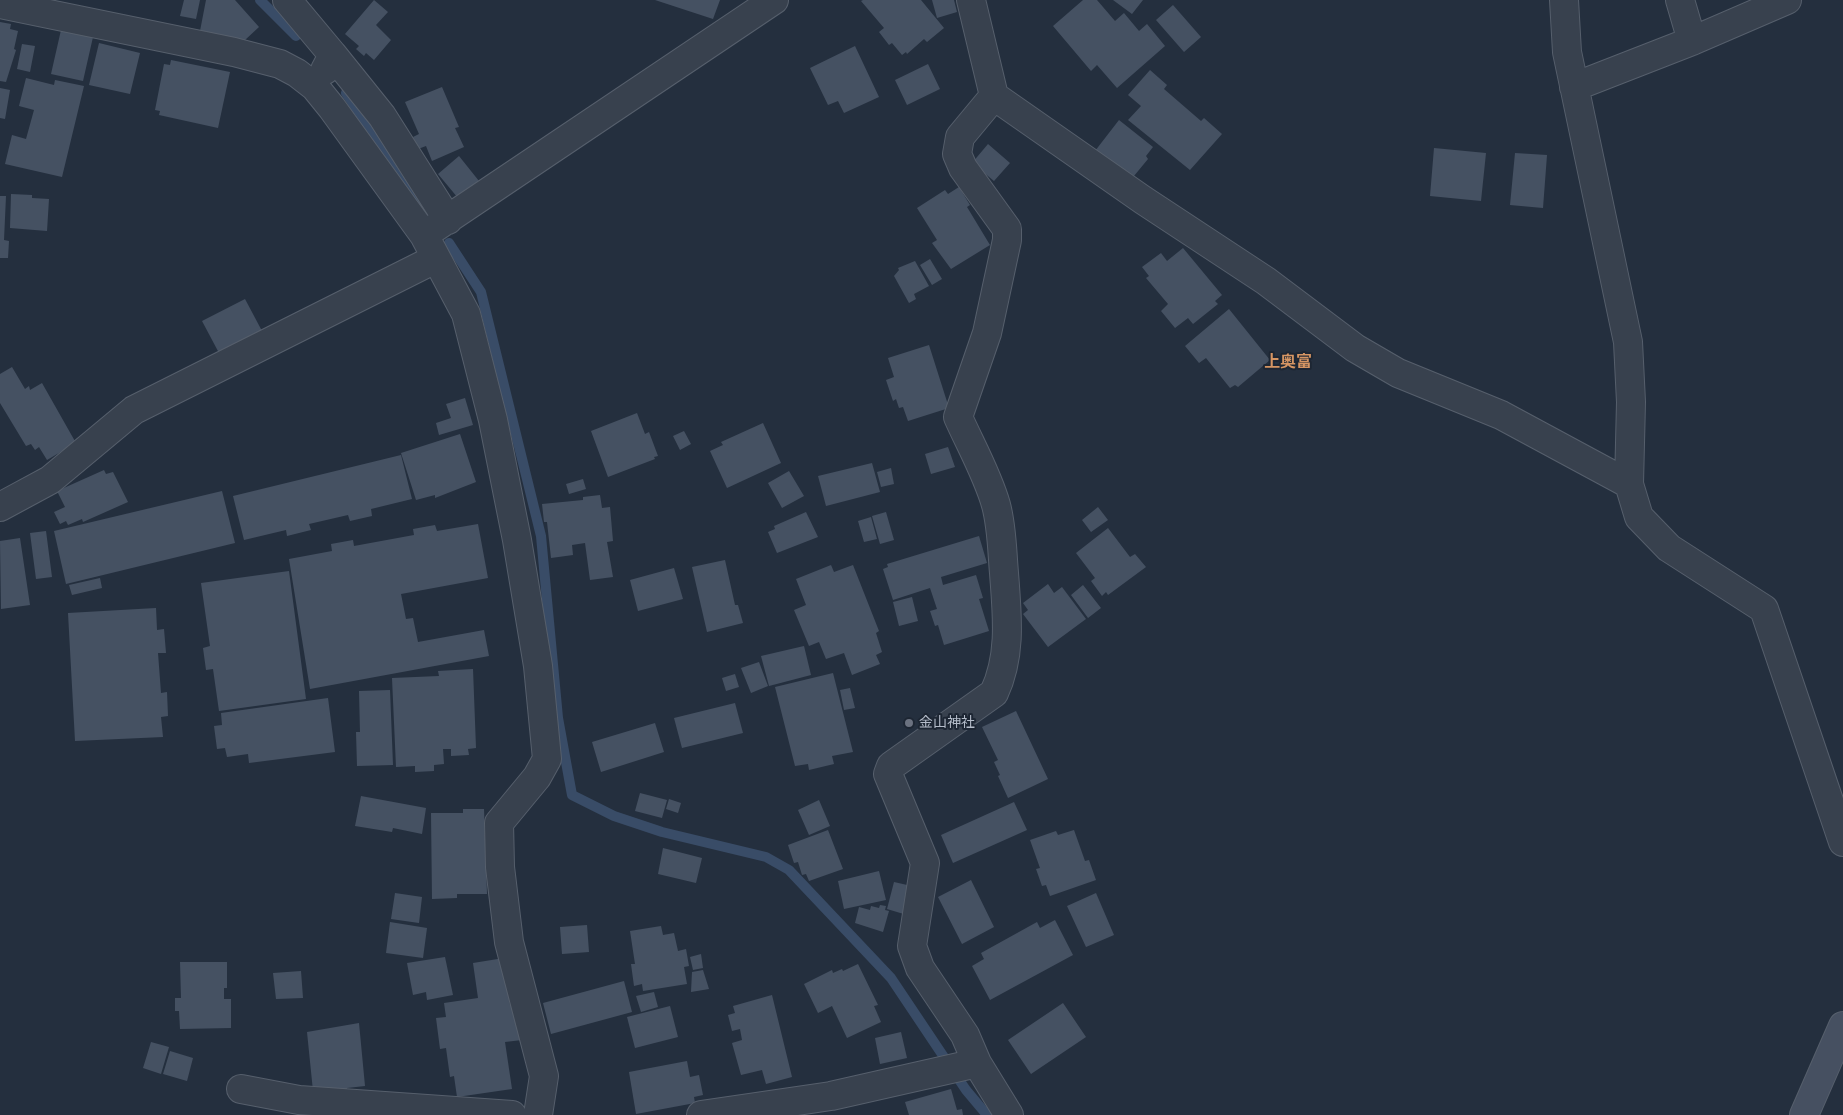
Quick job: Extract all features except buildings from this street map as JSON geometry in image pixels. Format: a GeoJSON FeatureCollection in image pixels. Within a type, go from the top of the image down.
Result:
{"type":"FeatureCollection","features":[{"type":"Feature","properties":{"kind":"main road"},"geometry":{"type":"LineString","coordinates":[[1804,1115],[1843,1026]]}},
{"type":"Feature","properties":{"kind":"street"},"geometry":{"type":"LineString","coordinates":[[287,0],[382,116],[448,220]]}},
{"type":"Feature","properties":{"kind":"street"},"geometry":{"type":"LineString","coordinates":[[0,507],[50,480],[78,459],[134,410],[430,247],[448,220],[774,0]]}},
{"type":"Feature","properties":{"kind":"street"},"geometry":{"type":"LineString","coordinates":[[971,0],[994,96],[1143,200],[1266,281],[1355,348],[1398,373],[1501,415],[1630,484]]}},
{"type":"Feature","properties":{"kind":"street"},"geometry":{"type":"LineString","coordinates":[[1564,0],[1567,52],[1628,342],[1631,402],[1630,484],[1639,516],[1669,548],[1764,609],[1843,842]]}},
{"type":"Feature","properties":{"kind":"street"},"geometry":{"type":"LineString","coordinates":[[1680,0],[1692,41]]}},
{"type":"Feature","properties":{"kind":"street"},"geometry":{"type":"LineString","coordinates":[[1574,87],[1692,41],[1787,0]]}},
{"type":"Feature","properties":{"kind":"street"},"geometry":{"type":"LineString","coordinates":[[0,4],[234,52],[280,64],[297,73],[315,87],[430,247],[466,314],[491,410],[517,540],[538,666],[547,759],[537,777],[499,823],[500,866],[509,942],[544,1076],[538,1115]]}},
{"type":"Feature","properties":{"kind":"street"},"geometry":{"type":"LineString","coordinates":[[315,87],[333,55]]}},
{"type":"Feature","properties":{"kind":"street"},"geometry":{"type":"LineString","coordinates":[[994,96],[960,137],[957,154],[963,168],[1007,229],[988,333],[958,416],[996,503],[1001,529],[1008,632],[1004,660],[1001,678],[994,693],[891,766],[888,774],[925,863],[912,946],[920,968],[965,1035],[978,1063],[1009,1115]]}},
{"type":"Feature","properties":{"kind":"street"},"geometry":{"type":"LineString","coordinates":[[701,1115],[831,1096],[978,1063]]}},
{"type":"Feature","properties":{"kind":"street"},"geometry":{"type":"LineString","coordinates":[[241,1090],[299,1100],[512,1115]]}},
{"type":"Feature","properties":{"kind":"waterway"},"geometry":{"type":"LineString","coordinates":[[260,0],[296,36]]}},
{"type":"Feature","properties":{"kind":"waterway"},"geometry":{"type":"LineString","coordinates":[[346,93],[428,216]]}},
{"type":"Feature","properties":{"kind":"waterway"},"geometry":{"type":"LineString","coordinates":[[449,243],[481,292],[541,536],[558,718],[572,795],[614,816],[662,832],[766,857],[789,870],[891,978],[966,1090],[987,1115]]}},
{"type":"Feature","properties":{"kind":"place","name":"金山神社"},"geometry":{"type":"Point","coordinates":[909,723]}},
{"type":"Feature","properties":{"kind":"district","name":"上奥富"},"geometry":{"type":"Point","coordinates":[1288,363]}}]}
